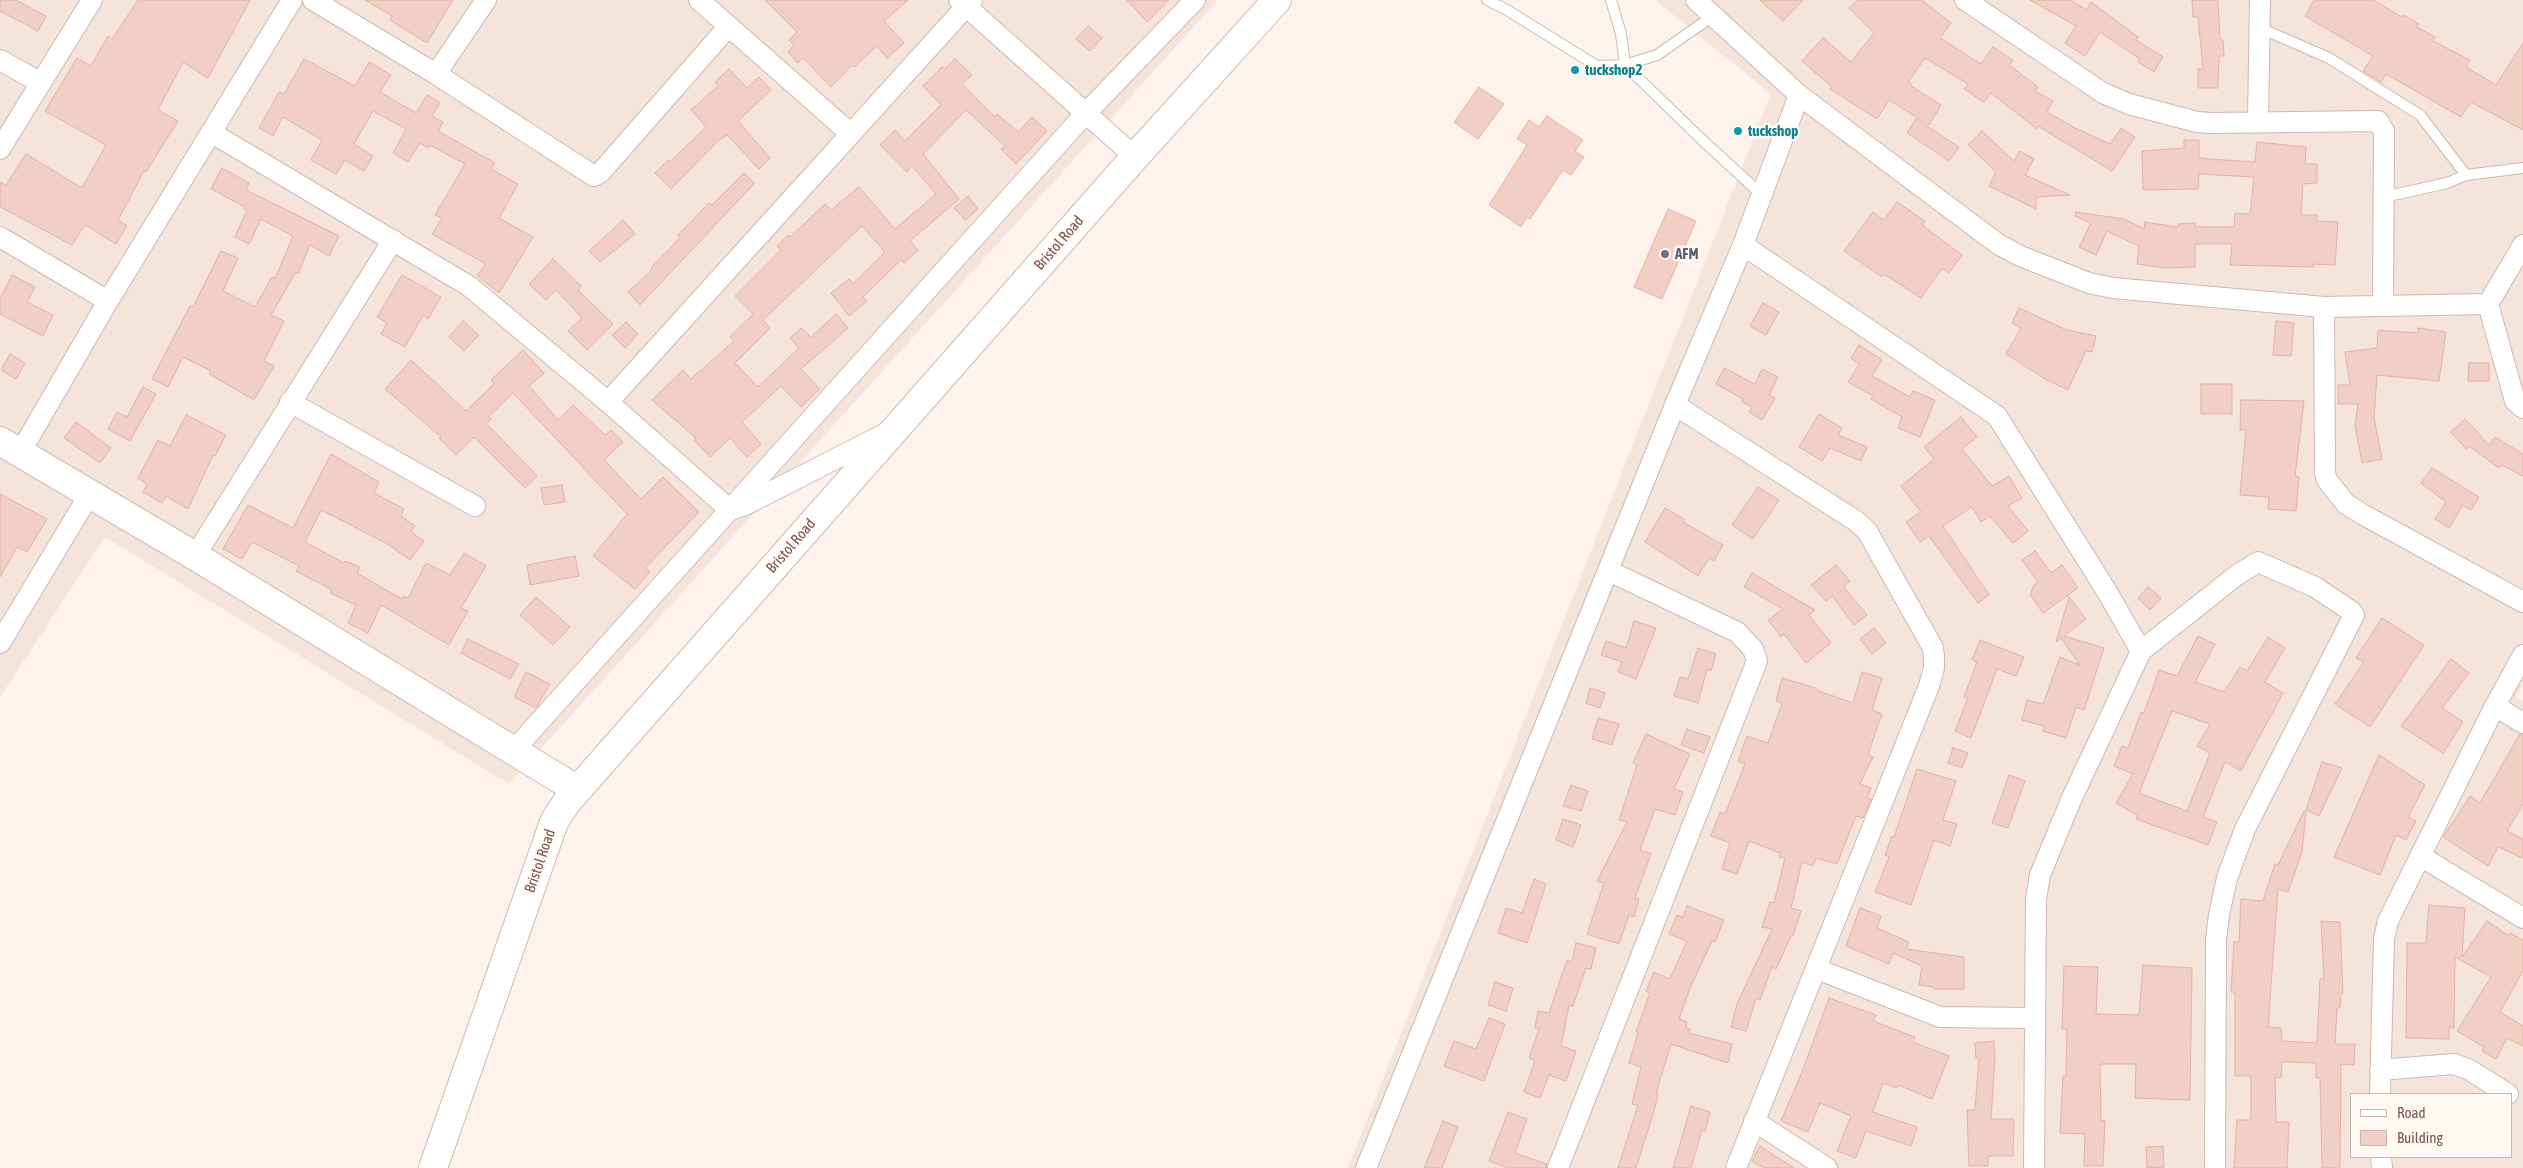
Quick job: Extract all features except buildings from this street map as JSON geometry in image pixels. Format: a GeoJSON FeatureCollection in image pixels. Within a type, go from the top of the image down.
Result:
{"type":"FeatureCollection","features":[{"type":"Feature","properties":{"kind":"street"},"geometry":{"type":"LineString","coordinates":[[0,149],[92,0]]}},
{"type":"Feature","properties":{"kind":"street"},"geometry":{"type":"LineString","coordinates":[[292,0],[108,301],[10,447],[195,556],[576,789]]}},
{"type":"Feature","properties":{"kind":"street"},"geometry":{"type":"LineString","coordinates":[[313,0],[436,74],[594,176],[601,172],[728,27]]}},
{"type":"Feature","properties":{"kind":"street"},"geometry":{"type":"LineString","coordinates":[[436,74],[486,0]]}},
{"type":"Feature","properties":{"kind":"street"},"geometry":{"type":"LineString","coordinates":[[699,0],[851,134]]}},
{"type":"Feature","properties":{"kind":"street"},"geometry":{"type":"LineString","coordinates":[[514,750],[1086,114],[1195,0]]}},
{"type":"Feature","properties":{"kind":"street","name":"Bristol Road"},"geometry":{"type":"LineString","coordinates":[[433,1168],[554,822],[576,789],[1135,157],[1277,0]]}},
{"type":"Feature","properties":{"kind":"street"},"geometry":{"type":"LineString","coordinates":[[1696,0],[1799,95],[1998,244],[2020,256],[2089,283],[2113,288],[2324,307],[2488,304]]}},
{"type":"Feature","properties":{"kind":"street"},"geometry":{"type":"LineString","coordinates":[[1965,0],[2114,98],[2130,104],[2197,122],[2378,121],[2384,131],[2383,305]]}},
{"type":"Feature","properties":{"kind":"street"},"geometry":{"type":"LineString","coordinates":[[2258,122],[2260,0]]}},
{"type":"Feature","properties":{"kind":"street"},"geometry":{"type":"LineString","coordinates":[[608,402],[851,134],[965,2],[1135,157]]}},
{"type":"Feature","properties":{"kind":"street"},"geometry":{"type":"LineString","coordinates":[[0,60],[41,83]]}},
{"type":"Feature","properties":{"kind":"street"},"geometry":{"type":"LineString","coordinates":[[1366,1168],[1743,245],[1799,95]]}},
{"type":"Feature","properties":{"kind":"street"},"geometry":{"type":"LineString","coordinates":[[212,133],[469,286],[608,402],[730,510]]}},
{"type":"Feature","properties":{"kind":"street"},"geometry":{"type":"LineString","coordinates":[[0,237],[108,301]]}},
{"type":"Feature","properties":{"kind":"street"},"geometry":{"type":"LineString","coordinates":[[195,556],[393,240]]}},
{"type":"Feature","properties":{"kind":"street"},"geometry":{"type":"LineString","coordinates":[[2523,244],[2488,304],[2515,401],[2523,408]]}},
{"type":"Feature","properties":{"kind":"street"},"geometry":{"type":"LineString","coordinates":[[1743,245],[1997,416],[2106,590],[2141,651]]}},
{"type":"Feature","properties":{"kind":"street"},"geometry":{"type":"LineString","coordinates":[[2324,307],[2325,472],[2327,480],[2346,504],[2362,514],[2523,602]]}},
{"type":"Feature","properties":{"kind":"street"},"geometry":{"type":"LineString","coordinates":[[290,402],[474,506]]}},
{"type":"Feature","properties":{"kind":"street"},"geometry":{"type":"LineString","coordinates":[[1676,406],[1856,521],[1867,531],[1933,648],[1934,668],[1929,686],[1736,1168]]}},
{"type":"Feature","properties":{"kind":"street"},"geometry":{"type":"LineString","coordinates":[[730,510],[743,506],[894,429]]}},
{"type":"Feature","properties":{"kind":"street"},"geometry":{"type":"LineString","coordinates":[[0,643],[89,495]]}},
{"type":"Feature","properties":{"kind":"street"},"geometry":{"type":"LineString","coordinates":[[2034,1168],[2036,899],[2040,875],[2071,800],[2141,651],[2238,574],[2258,562],[2315,587],[2354,615],[2245,829],[2227,878],[2216,940],[2215,1168]]}},
{"type":"Feature","properties":{"kind":"street"},"geometry":{"type":"LineString","coordinates":[[1558,1168],[1757,661],[1753,648],[1737,632],[1609,571]]}},
{"type":"Feature","properties":{"kind":"street"},"geometry":{"type":"LineString","coordinates":[[2380,1093],[2388,921],[2495,706],[2523,655]]}},
{"type":"Feature","properties":{"kind":"street"},"geometry":{"type":"LineString","coordinates":[[2495,706],[2523,723]]}},
{"type":"Feature","properties":{"kind":"street"},"geometry":{"type":"LineString","coordinates":[[2420,856],[2523,918]]}},
{"type":"Feature","properties":{"kind":"street"},"geometry":{"type":"LineString","coordinates":[[1817,969],[1940,1017],[2034,1018]]}},
{"type":"Feature","properties":{"kind":"street"},"geometry":{"type":"LineString","coordinates":[[2380,1070],[2454,1064],[2468,1069],[2506,1093]]}},
{"type":"Feature","properties":{"kind":"street"},"geometry":{"type":"LineString","coordinates":[[1754,1122],[1827,1168]]}},
{"type":"Feature","properties":{"kind":"lane"},"geometry":{"type":"LineString","coordinates":[[1486,0],[1508,10],[1596,66],[1625,65],[1658,55],[1713,16]]}},
{"type":"Feature","properties":{"kind":"lane"},"geometry":{"type":"LineString","coordinates":[[1612,0],[1621,34],[1625,65],[1698,136],[1762,194]]}},
{"type":"Feature","properties":{"kind":"lane"},"geometry":{"type":"LineString","coordinates":[[2260,28],[2329,58],[2420,116],[2466,175]]}},
{"type":"Feature","properties":{"kind":"lane"},"geometry":{"type":"LineString","coordinates":[[2384,197],[2447,183],[2466,175],[2523,168]]}},
{"type":"Feature","properties":{"kind":"shaded area"},"geometry":{"type":"Polygon","coordinates":[[[0,0],[1218,0],[509,784],[105,537],[0,697],[0,0]]]}},
{"type":"Feature","properties":{"kind":"shaded area"},"geometry":{"type":"Polygon","coordinates":[[[1655,0],[2523,0],[2523,686],[2516,697],[2523,701],[2523,1168],[1348,1168],[1771,94],[1655,0]]]}},
{"type":"Feature","properties":{"kind":"place","name":"tuckshop2"},"geometry":{"type":"Point","coordinates":[1575,70]}},
{"type":"Feature","properties":{"kind":"place","name":"tuckshop"},"geometry":{"type":"Point","coordinates":[1738,131]}},
{"type":"Feature","properties":{"kind":"place","name":"AFM"},"geometry":{"type":"Point","coordinates":[1665,254]}}]}
